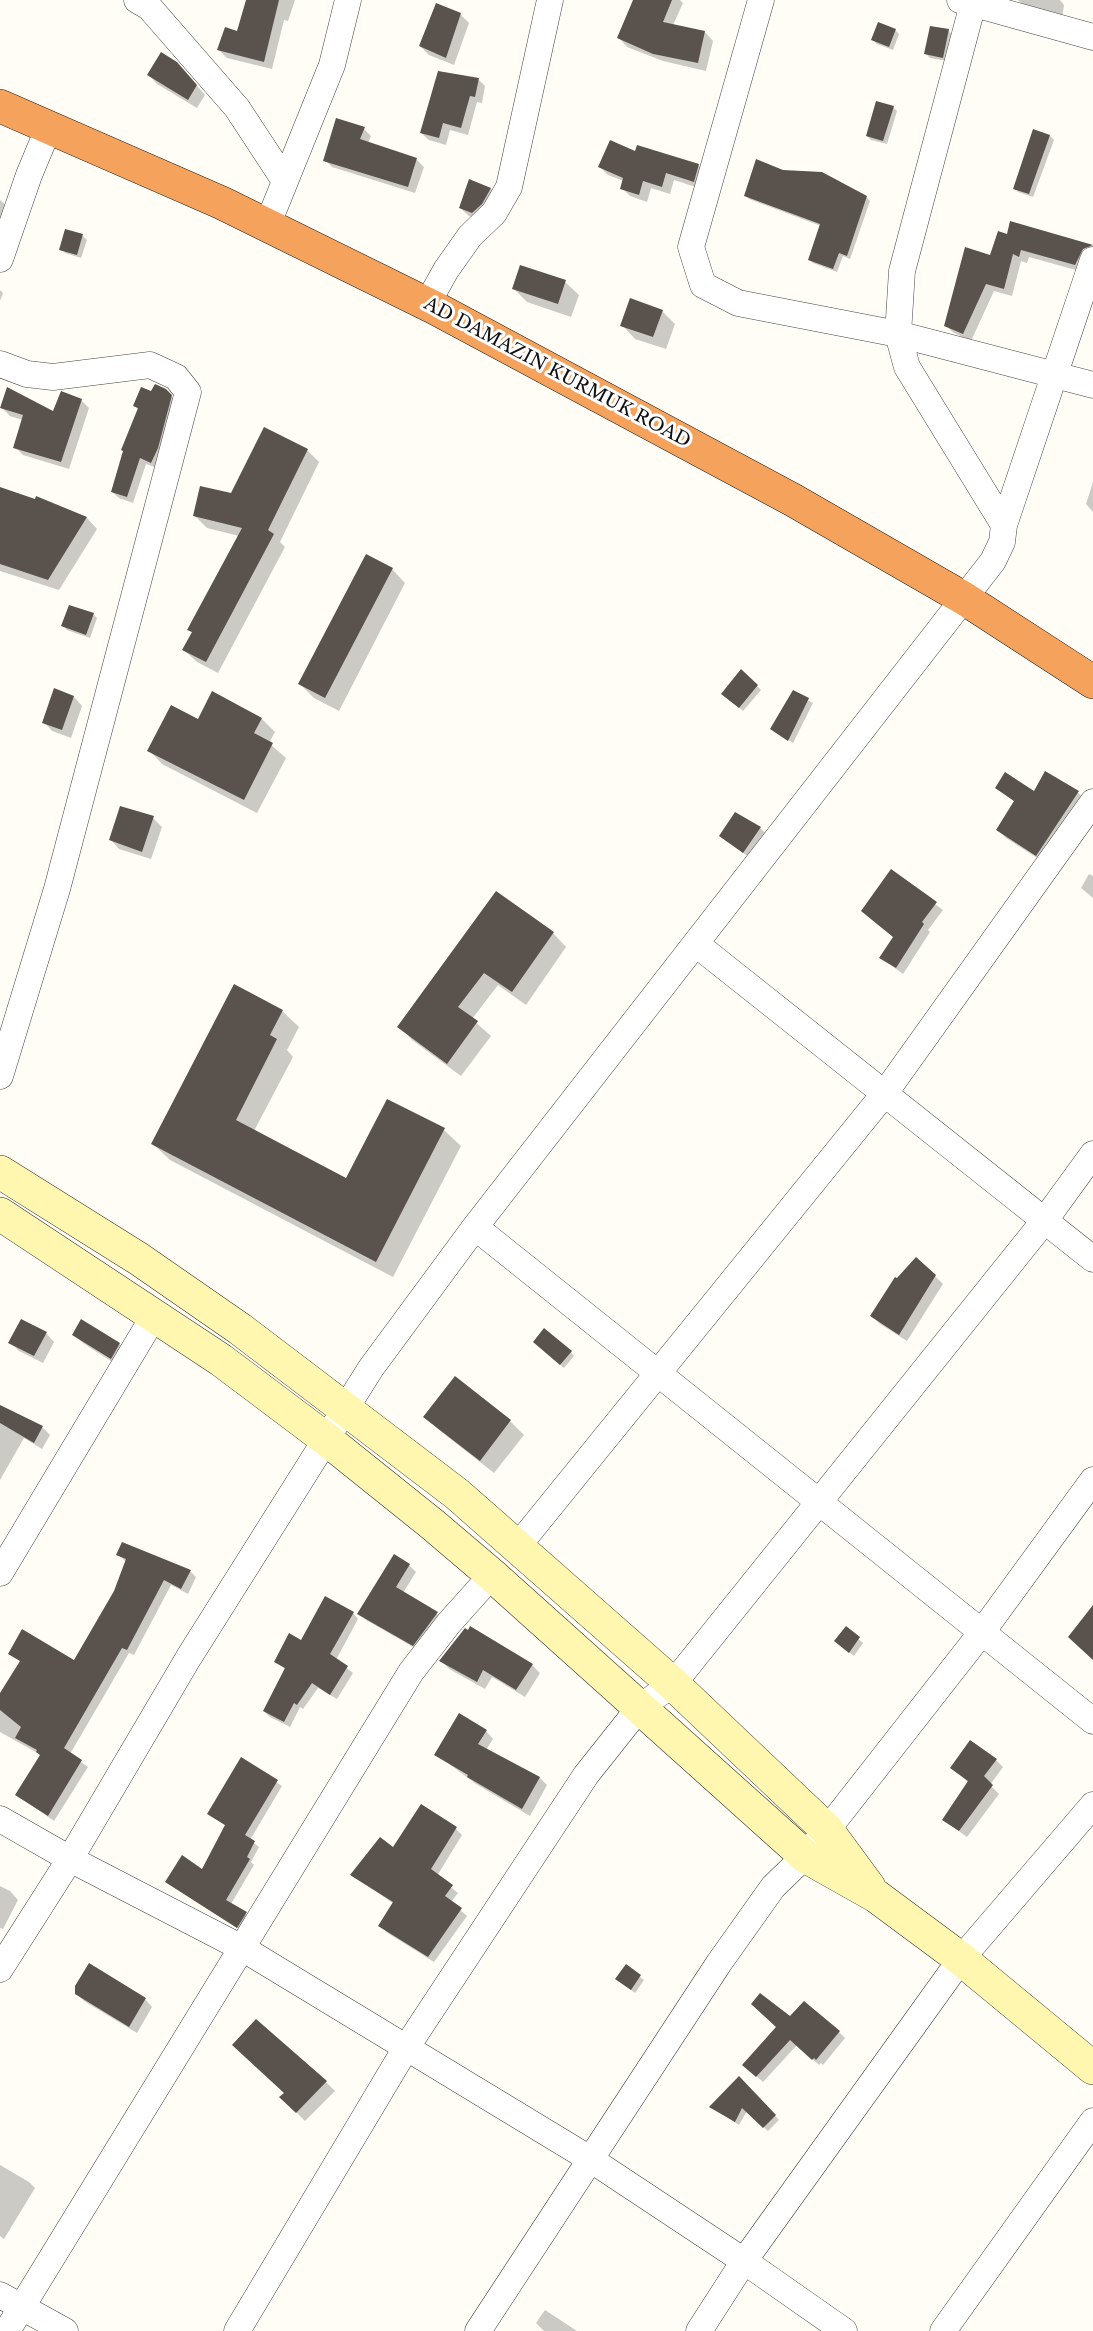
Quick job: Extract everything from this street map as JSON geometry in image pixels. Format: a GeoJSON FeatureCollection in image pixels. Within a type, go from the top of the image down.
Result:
{"type":"FeatureCollection","features":[{"type":"Feature","properties":{"kind":"highway","name":"AD DAMAZIN KURMUK ROAD"},"geometry":{"type":"LineString","coordinates":[[0,106],[222,203],[427,304],[783,494],[965,599],[1093,682]]}},
{"type":"Feature","properties":{"kind":"street"},"geometry":{"type":"LineString","coordinates":[[137,0],[149,8],[237,108],[285,181]]}},
{"type":"Feature","properties":{"kind":"street"},"geometry":{"type":"LineString","coordinates":[[267,226],[332,65],[348,0]]}},
{"type":"Feature","properties":{"kind":"street"},"geometry":{"type":"LineString","coordinates":[[427,304],[446,270],[470,236],[494,213],[508,187],[549,0]]}},
{"type":"Feature","properties":{"kind":"street"},"geometry":{"type":"LineString","coordinates":[[761,0],[691,247],[703,285],[738,303],[898,334],[1093,385]]}},
{"type":"Feature","properties":{"kind":"street"},"geometry":{"type":"LineString","coordinates":[[1004,525],[907,367],[898,334],[902,271],[969,1],[1093,37]]}},
{"type":"Feature","properties":{"kind":"street"},"geometry":{"type":"LineString","coordinates":[[0,259],[29,175],[49,127]]}},
{"type":"Feature","properties":{"kind":"street"},"geometry":{"type":"LineString","coordinates":[[0,1969],[70,1859],[189,1657],[371,1368],[475,1227],[993,561],[1002,542],[1004,525],[1093,260]]}},
{"type":"Feature","properties":{"kind":"street"},"geometry":{"type":"LineString","coordinates":[[0,364],[27,374],[53,377],[150,365],[176,377],[188,392],[57,890],[0,1076]]}},
{"type":"Feature","properties":{"kind":"street"},"geometry":{"type":"LineString","coordinates":[[518,1547],[885,1093],[1093,802]]}},
{"type":"Feature","properties":{"kind":"street"},"geometry":{"type":"LineString","coordinates":[[696,944],[1093,1259]]}},
{"type":"Feature","properties":{"kind":"street"},"geometry":{"type":"LineString","coordinates":[[237,2331],[406,2048],[586,1775],[640,1707],[673,1684],[1045,1220],[1093,1154]]}},
{"type":"Feature","properties":{"kind":"street"},"geometry":{"type":"LineString","coordinates":[[0,1172],[139,1259],[240,1329],[457,1494],[673,1684],[827,1830],[876,1896]]}},
{"type":"Feature","properties":{"kind":"street"},"geometry":{"type":"LineString","coordinates":[[0,1214],[221,1360],[326,1439],[492,1575],[805,1856],[876,1896],[961,1959],[1093,2068]]}},
{"type":"Feature","properties":{"kind":"street"},"geometry":{"type":"LineString","coordinates":[[475,1227],[1093,1721]]}},
{"type":"Feature","properties":{"kind":"street"},"geometry":{"type":"LineString","coordinates":[[0,1573],[154,1316]]}},
{"type":"Feature","properties":{"kind":"street"},"geometry":{"type":"LineString","coordinates":[[478,2331],[719,1963],[773,1887],[805,1856],[827,1830],[982,1632],[1093,1480]]}},
{"type":"Feature","properties":{"kind":"street"},"geometry":{"type":"LineString","coordinates":[[7,2331],[11,2300],[242,1948],[411,1672],[449,1623],[492,1575]]}},
{"type":"Feature","properties":{"kind":"street"},"geometry":{"type":"LineString","coordinates":[[699,2331],[744,2261],[961,1959],[1093,1805]]}},
{"type":"Feature","properties":{"kind":"street"},"geometry":{"type":"LineString","coordinates":[[0,1819],[70,1859],[242,1948],[590,2160],[744,2261],[844,2331]]}},
{"type":"Feature","properties":{"kind":"street"},"geometry":{"type":"LineString","coordinates":[[944,2331],[1093,2121]]}},
{"type":"Feature","properties":{"kind":"street"},"geometry":{"type":"LineString","coordinates":[[11,2300],[65,2331]]}},
{"type":"Feature","properties":{"kind":"building"},"geometry":{"type":"Polygon","coordinates":[[[246,0],[279,0],[264,62],[217,50],[225,27],[237,31],[246,0]]]}},
{"type":"Feature","properties":{"kind":"building"},"geometry":{"type":"Polygon","coordinates":[[[633,0],[672,0],[663,22],[705,31],[698,63],[653,54],[617,38],[633,0]]]}},
{"type":"Feature","properties":{"kind":"building"},"geometry":{"type":"Polygon","coordinates":[[[436,3],[461,13],[446,58],[419,46],[436,3]]]}},
{"type":"Feature","properties":{"kind":"building"},"geometry":{"type":"Polygon","coordinates":[[[878,22],[896,29],[889,47],[871,40],[878,22]]]}},
{"type":"Feature","properties":{"kind":"building"},"geometry":{"type":"Polygon","coordinates":[[[930,26],[949,29],[943,58],[924,54],[930,26]]]}},
{"type":"Feature","properties":{"kind":"building"},"geometry":{"type":"Polygon","coordinates":[[[161,52],[177,62],[197,85],[188,100],[147,75],[161,52]]]}},
{"type":"Feature","properties":{"kind":"building"},"geometry":{"type":"Polygon","coordinates":[[[438,71],[479,78],[475,97],[470,96],[461,128],[443,123],[439,138],[420,133],[438,71]]]}},
{"type":"Feature","properties":{"kind":"building"},"geometry":{"type":"Polygon","coordinates":[[[876,101],[894,106],[883,141],[866,136],[876,101]]]}},
{"type":"Feature","properties":{"kind":"building"},"geometry":{"type":"Polygon","coordinates":[[[336,118],[365,127],[360,139],[417,158],[408,187],[323,161],[336,118]]]}},
{"type":"Feature","properties":{"kind":"building"},"geometry":{"type":"Polygon","coordinates":[[[1033,129],[1050,135],[1029,194],[1013,189],[1033,129]]]}},
{"type":"Feature","properties":{"kind":"building"},"geometry":{"type":"Polygon","coordinates":[[[610,140],[635,151],[637,145],[699,164],[694,182],[666,173],[662,187],[643,181],[639,195],[620,189],[623,178],[598,167],[610,140]]]}},
{"type":"Feature","properties":{"kind":"building"},"geometry":{"type":"Polygon","coordinates":[[[756,159],[783,170],[822,172],[867,196],[847,256],[839,253],[833,269],[808,260],[820,224],[744,196],[756,159]]]}},
{"type":"Feature","properties":{"kind":"building"},"geometry":{"type":"Polygon","coordinates":[[[469,179],[491,188],[482,204],[472,213],[459,208],[469,179]]]}},
{"type":"Feature","properties":{"kind":"building"},"geometry":{"type":"Polygon","coordinates":[[[1010,221],[1093,245],[1083,249],[1075,265],[1021,250],[1019,257],[1013,254],[1004,289],[986,284],[963,334],[944,326],[965,247],[990,255],[998,231],[1007,234],[1010,221]]]}},
{"type":"Feature","properties":{"kind":"building"},"geometry":{"type":"Polygon","coordinates":[[[65,229],[83,234],[77,255],[59,250],[65,229]]]}},
{"type":"Feature","properties":{"kind":"building"},"geometry":{"type":"Polygon","coordinates":[[[520,265],[566,280],[558,304],[512,289],[520,265]]]}},
{"type":"Feature","properties":{"kind":"building"},"geometry":{"type":"Polygon","coordinates":[[[630,298],[663,310],[653,337],[620,326],[630,298]]]}},
{"type":"Feature","properties":{"kind":"building"},"geometry":{"type":"Polygon","coordinates":[[[155,384],[172,395],[158,448],[151,463],[140,458],[127,497],[111,492],[123,451],[121,450],[138,408],[133,406],[141,387],[151,391],[155,384]]]}},
{"type":"Feature","properties":{"kind":"building"},"geometry":{"type":"Polygon","coordinates":[[[7,387],[53,411],[61,391],[82,399],[61,462],[13,448],[23,415],[0,408],[7,387]]]}},
{"type":"Feature","properties":{"kind":"building"},"geometry":{"type":"Polygon","coordinates":[[[264,427],[308,449],[268,530],[274,534],[206,662],[182,650],[192,632],[187,630],[242,528],[193,516],[200,486],[231,493],[264,427]]]}},
{"type":"Feature","properties":{"kind":"building"},"geometry":{"type":"Polygon","coordinates":[[[0,487],[35,499],[36,496],[87,517],[48,580],[0,564],[0,487]]]}},
{"type":"Feature","properties":{"kind":"building"},"geometry":{"type":"Polygon","coordinates":[[[366,554],[393,568],[325,698],[298,684],[366,554]]]}},
{"type":"Feature","properties":{"kind":"building"},"geometry":{"type":"Polygon","coordinates":[[[69,605],[94,613],[86,635],[61,626],[69,605]]]}},
{"type":"Feature","properties":{"kind":"building"},"geometry":{"type":"Polygon","coordinates":[[[741,669],[758,685],[739,708],[721,694],[741,669]]]}},
{"type":"Feature","properties":{"kind":"building"},"geometry":{"type":"Polygon","coordinates":[[[54,688],[74,696],[62,730],[42,723],[54,688]]]}},
{"type":"Feature","properties":{"kind":"building"},"geometry":{"type":"Polygon","coordinates":[[[793,690],[809,698],[788,741],[770,729],[793,690]]]}},
{"type":"Feature","properties":{"kind":"building"},"geometry":{"type":"Polygon","coordinates":[[[212,691],[262,718],[254,733],[273,743],[244,800],[147,751],[171,705],[198,719],[212,691]]]}},
{"type":"Feature","properties":{"kind":"building"},"geometry":{"type":"Polygon","coordinates":[[[1045,771],[1079,791],[1036,856],[996,830],[1014,801],[995,788],[1005,772],[1034,791],[1045,771]]]}},
{"type":"Feature","properties":{"kind":"building"},"geometry":{"type":"Polygon","coordinates":[[[120,806],[154,816],[142,852],[109,840],[120,806]]]}},
{"type":"Feature","properties":{"kind":"building"},"geometry":{"type":"Polygon","coordinates":[[[735,812],[761,827],[743,853],[719,836],[735,812]]]}},
{"type":"Feature","properties":{"kind":"building"},"geometry":{"type":"Polygon","coordinates":[[[891,869],[937,902],[922,922],[924,924],[896,968],[879,958],[893,937],[861,911],[891,869]]]}},
{"type":"Feature","properties":{"kind":"building"},"geometry":{"type":"Polygon","coordinates":[[[496,891],[554,932],[512,992],[484,973],[458,1007],[478,1021],[447,1064],[397,1027],[496,891]]]}},
{"type":"Feature","properties":{"kind":"building"},"geometry":{"type":"Polygon","coordinates":[[[234,984],[283,1010],[270,1035],[277,1039],[236,1120],[346,1178],[387,1099],[445,1128],[376,1262],[151,1144],[234,984]]]}},
{"type":"Feature","properties":{"kind":"building"},"geometry":{"type":"Polygon","coordinates":[[[916,1257],[936,1275],[899,1335],[870,1316],[895,1277],[897,1278],[916,1257]]]}},
{"type":"Feature","properties":{"kind":"building"},"geometry":{"type":"Polygon","coordinates":[[[21,1319],[47,1332],[34,1356],[8,1343],[21,1319]]]}},
{"type":"Feature","properties":{"kind":"building"},"geometry":{"type":"Polygon","coordinates":[[[81,1319],[120,1343],[111,1359],[72,1335],[81,1319]]]}},
{"type":"Feature","properties":{"kind":"building"},"geometry":{"type":"Polygon","coordinates":[[[544,1328],[572,1351],[560,1365],[533,1342],[544,1328]]]}},
{"type":"Feature","properties":{"kind":"building"},"geometry":{"type":"Polygon","coordinates":[[[455,1376],[511,1420],[480,1461],[423,1417],[455,1376]]]}},
{"type":"Feature","properties":{"kind":"building"},"geometry":{"type":"Polygon","coordinates":[[[0,1405],[43,1426],[34,1443],[0,1423],[0,1405]]]}},
{"type":"Feature","properties":{"kind":"building"},"geometry":{"type":"Polygon","coordinates":[[[122,1542],[191,1570],[181,1589],[164,1580],[127,1650],[122,1648],[64,1748],[82,1760],[48,1816],[15,1795],[40,1755],[36,1752],[37,1750],[15,1738],[21,1727],[0,1710],[0,1693],[20,1661],[8,1654],[22,1629],[74,1660],[114,1591],[126,1559],[116,1555],[122,1542]]]}},
{"type":"Feature","properties":{"kind":"building"},"geometry":{"type":"Polygon","coordinates":[[[394,1554],[410,1564],[396,1587],[438,1612],[413,1646],[357,1614],[394,1554]]]}},
{"type":"Feature","properties":{"kind":"building"},"geometry":{"type":"Polygon","coordinates":[[[325,1596],[354,1612],[330,1654],[348,1666],[330,1695],[312,1683],[297,1705],[294,1703],[284,1722],[263,1711],[285,1668],[274,1662],[289,1633],[301,1640],[325,1596]]]}},
{"type":"Feature","properties":{"kind":"building"},"geometry":{"type":"Polygon","coordinates":[[[1093,1605],[1093,1660],[1068,1637],[1093,1605]]]}},
{"type":"Feature","properties":{"kind":"building"},"geometry":{"type":"Polygon","coordinates":[[[470,1626],[533,1664],[516,1690],[483,1670],[477,1682],[439,1661],[465,1628],[468,1630],[470,1626]]]}},
{"type":"Feature","properties":{"kind":"building"},"geometry":{"type":"Polygon","coordinates":[[[846,1626],[860,1637],[849,1653],[834,1641],[846,1626]]]}},
{"type":"Feature","properties":{"kind":"building"},"geometry":{"type":"Polygon","coordinates":[[[459,1713],[487,1730],[478,1744],[540,1777],[522,1809],[434,1755],[459,1713]]]}},
{"type":"Feature","properties":{"kind":"building"},"geometry":{"type":"Polygon","coordinates":[[[970,1740],[997,1759],[984,1776],[993,1785],[959,1831],[942,1820],[968,1781],[950,1768],[970,1740]]]}},
{"type":"Feature","properties":{"kind":"building"},"geometry":{"type":"Polygon","coordinates":[[[241,1757],[278,1780],[245,1835],[255,1841],[247,1857],[250,1859],[226,1900],[247,1912],[237,1928],[165,1882],[182,1855],[202,1869],[225,1825],[207,1814],[241,1757]]]}},
{"type":"Feature","properties":{"kind":"building"},"geometry":{"type":"Polygon","coordinates":[[[421,1804],[457,1827],[431,1869],[453,1885],[445,1896],[462,1908],[428,1957],[378,1926],[393,1902],[350,1875],[380,1837],[393,1847],[421,1804]]]}},
{"type":"Feature","properties":{"kind":"building"},"geometry":{"type":"Polygon","coordinates":[[[89,1963],[146,1998],[129,2027],[75,1994],[75,1986],[89,1963]]]}},
{"type":"Feature","properties":{"kind":"building"},"geometry":{"type":"Polygon","coordinates":[[[626,1964],[641,1975],[631,1990],[615,1979],[626,1964]]]}},
{"type":"Feature","properties":{"kind":"building"},"geometry":{"type":"Polygon","coordinates":[[[760,1993],[790,2016],[804,2001],[840,2031],[816,2060],[814,2058],[812,2060],[790,2040],[756,2077],[742,2065],[776,2027],[751,2004],[760,1993]]]}},
{"type":"Feature","properties":{"kind":"building"},"geometry":{"type":"Polygon","coordinates":[[[256,2019],[327,2081],[296,2113],[279,2097],[284,2093],[232,2045],[256,2019]]]}},
{"type":"Feature","properties":{"kind":"building"},"geometry":{"type":"Polygon","coordinates":[[[739,2076],[776,2115],[763,2128],[742,2108],[735,2122],[709,2107],[739,2076]]]}}]}
